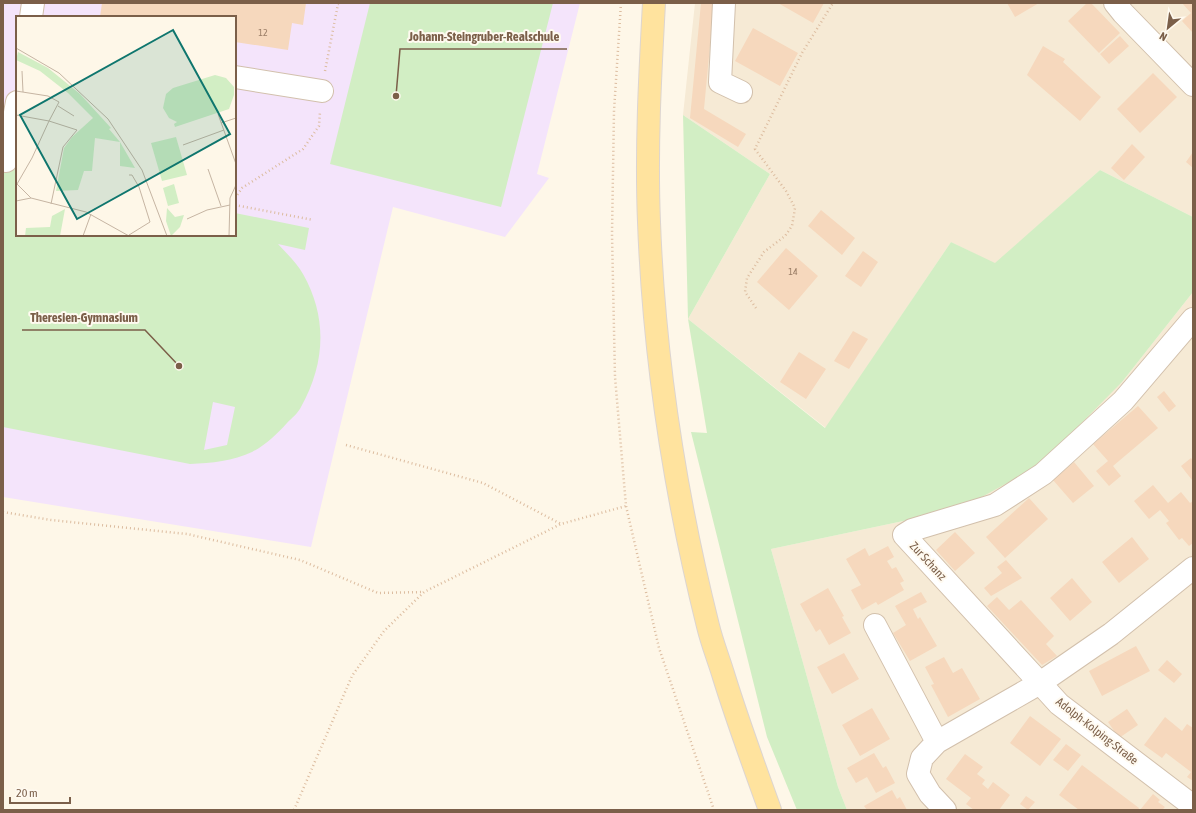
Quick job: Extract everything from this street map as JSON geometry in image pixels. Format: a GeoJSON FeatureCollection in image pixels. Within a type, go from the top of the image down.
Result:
{"type":"FeatureCollection","features":[{"type":"Feature","properties":{"kind":"main road"},"geometry":{"type":"LineString","coordinates":[[654,3],[650,78],[649,221],[654,296],[663,389],[680,496],[708,627],[740,727],[770,810]]}},
{"type":"Feature","properties":{"kind":"street"},"geometry":{"type":"LineString","coordinates":[[31,16],[33,3]]}},
{"type":"Feature","properties":{"kind":"street"},"geometry":{"type":"LineString","coordinates":[[724,3],[720,82],[741,92]]}},
{"type":"Feature","properties":{"kind":"street"},"geometry":{"type":"LineString","coordinates":[[1115,3],[1193,85]]}},
{"type":"Feature","properties":{"kind":"street"},"geometry":{"type":"LineString","coordinates":[[236,77],[322,91]]}},
{"type":"Feature","properties":{"kind":"street"},"geometry":{"type":"LineString","coordinates":[[3,94],[16,96]]}},
{"type":"Feature","properties":{"kind":"street"},"geometry":{"type":"LineString","coordinates":[[6,161],[16,107]]}},
{"type":"Feature","properties":{"kind":"street","name":"Zur Schanz"},"geometry":{"type":"LineString","coordinates":[[1040,683],[904,535],[912,530],[995,505],[1042,474],[1123,401],[1193,319]]}},
{"type":"Feature","properties":{"kind":"street"},"geometry":{"type":"LineString","coordinates":[[945,810],[930,794],[918,774],[922,758],[937,742],[1040,683],[1112,634],[1193,568]]}},
{"type":"Feature","properties":{"kind":"street"},"geometry":{"type":"LineString","coordinates":[[875,625],[937,742]]}},
{"type":"Feature","properties":{"kind":"street","name":"Adolph-Kolping-Straße"},"geometry":{"type":"LineString","coordinates":[[1040,683],[1059,704],[1193,806]]}},
{"type":"Feature","properties":{"kind":"path"},"geometry":{"type":"LineString","coordinates":[[621,3],[614,111],[612,234],[615,377],[626,506],[659,648],[714,810]]}},
{"type":"Feature","properties":{"kind":"path"},"geometry":{"type":"LineString","coordinates":[[756,308],[746,292],[747,278],[764,252],[785,236],[792,226],[795,208],[786,191],[755,149],[802,53],[833,3]]}},
{"type":"Feature","properties":{"kind":"path"},"geometry":{"type":"LineString","coordinates":[[236,205],[313,220]]}},
{"type":"Feature","properties":{"kind":"path"},"geometry":{"type":"LineString","coordinates":[[346,445],[483,483],[561,524]]}},
{"type":"Feature","properties":{"kind":"path"},"geometry":{"type":"LineString","coordinates":[[294,810],[352,676],[384,631],[424,592],[561,524],[626,506]]}},
{"type":"Feature","properties":{"kind":"path"},"geometry":{"type":"LineString","coordinates":[[3,512],[51,520],[187,534],[300,560],[378,593],[424,592]]}},
{"type":"Feature","properties":{"kind":"shaded area"},"geometry":{"type":"Polygon","coordinates":[[[3,3],[580,3],[537,174],[549,178],[505,237],[393,207],[311,547],[3,497],[3,3]]]}},
{"type":"Feature","properties":{"kind":"shaded area"},"geometry":{"type":"Polygon","coordinates":[[[695,3],[1193,3],[1193,217],[1100,170],[995,264],[951,242],[826,428],[688,319],[770,174],[683,115],[695,3]]]}},
{"type":"Feature","properties":{"kind":"shaded area"},"geometry":{"type":"Polygon","coordinates":[[[1193,292],[1193,810],[847,810],[838,787],[771,549],[960,509],[1122,382],[1193,292]]]}},
{"type":"Feature","properties":{"kind":"green space"},"geometry":{"type":"Polygon","coordinates":[[[370,3],[553,3],[501,207],[330,164],[370,3]]]}},
{"type":"Feature","properties":{"kind":"green space"},"geometry":{"type":"Polygon","coordinates":[[[683,115],[770,174],[688,319],[683,115]]]}},
{"type":"Feature","properties":{"kind":"green space"},"geometry":{"type":"Polygon","coordinates":[[[3,167],[16,170],[16,236],[236,236],[236,213],[309,228],[305,250],[278,244],[298,266],[303,274],[317,307],[320,324],[319,358],[309,391],[300,409],[275,435],[252,452],[230,459],[190,464],[3,427],[3,167]],[[213,402],[204,450],[227,445],[235,407],[213,402]]]}},
{"type":"Feature","properties":{"kind":"green space"},"geometry":{"type":"Polygon","coordinates":[[[1100,170],[1193,217],[1193,292],[1122,382],[1040,465],[960,509],[771,549],[838,787],[847,810],[797,810],[767,737],[691,432],[707,433],[688,319],[825,428],[951,242],[995,263],[1100,170]]]}},
{"type":"Feature","properties":{"kind":"building"},"geometry":{"type":"Polygon","coordinates":[[[102,3],[306,3],[303,25],[292,23],[288,50],[236,42],[236,16],[100,16],[102,3]]]}},
{"type":"Feature","properties":{"kind":"building"},"geometry":{"type":"Polygon","coordinates":[[[701,3],[714,3],[704,109],[746,134],[738,147],[690,118],[701,3]]]}},
{"type":"Feature","properties":{"kind":"building"},"geometry":{"type":"Polygon","coordinates":[[[778,3],[824,3],[813,23],[778,3]]]}},
{"type":"Feature","properties":{"kind":"building"},"geometry":{"type":"Polygon","coordinates":[[[1007,3],[1039,3],[1015,17],[1007,3]]]}},
{"type":"Feature","properties":{"kind":"building"},"geometry":{"type":"Polygon","coordinates":[[[1087,3],[1091,3],[1120,33],[1099,53],[1068,21],[1087,3]]]}},
{"type":"Feature","properties":{"kind":"building"},"geometry":{"type":"Polygon","coordinates":[[[1182,3],[1193,3],[1193,33],[1182,21],[1191,13],[1182,3]]]}},
{"type":"Feature","properties":{"kind":"building"},"geometry":{"type":"Polygon","coordinates":[[[753,28],[798,53],[780,86],[735,61],[753,28]]]}},
{"type":"Feature","properties":{"kind":"building"},"geometry":{"type":"Polygon","coordinates":[[[1120,36],[1129,46],[1109,64],[1100,54],[1120,36]]]}},
{"type":"Feature","properties":{"kind":"building"},"geometry":{"type":"Polygon","coordinates":[[[1043,46],[1065,59],[1063,62],[1101,97],[1080,121],[1027,75],[1043,46]]]}},
{"type":"Feature","properties":{"kind":"building"},"geometry":{"type":"Polygon","coordinates":[[[1153,73],[1177,97],[1140,133],[1117,109],[1153,73]]]}},
{"type":"Feature","properties":{"kind":"building"},"geometry":{"type":"Polygon","coordinates":[[[1132,144],[1145,157],[1124,180],[1111,168],[1132,144]]]}},
{"type":"Feature","properties":{"kind":"building"},"geometry":{"type":"Polygon","coordinates":[[[1193,152],[1193,168],[1186,162],[1193,152]]]}},
{"type":"Feature","properties":{"kind":"building"},"geometry":{"type":"Polygon","coordinates":[[[821,210],[855,238],[842,255],[808,226],[821,210]]]}},
{"type":"Feature","properties":{"kind":"building"},"geometry":{"type":"Polygon","coordinates":[[[786,248],[818,276],[789,310],[757,282],[786,248]]]}},
{"type":"Feature","properties":{"kind":"building"},"geometry":{"type":"Polygon","coordinates":[[[863,251],[878,262],[861,287],[845,276],[863,251]]]}},
{"type":"Feature","properties":{"kind":"building"},"geometry":{"type":"Polygon","coordinates":[[[853,331],[868,339],[849,369],[834,361],[853,331]]]}},
{"type":"Feature","properties":{"kind":"building"},"geometry":{"type":"Polygon","coordinates":[[[799,352],[826,369],[806,399],[780,382],[799,352]]]}},
{"type":"Feature","properties":{"kind":"building"},"geometry":{"type":"Polygon","coordinates":[[[1164,391],[1176,406],[1169,412],[1157,397],[1164,391]]]}},
{"type":"Feature","properties":{"kind":"building"},"geometry":{"type":"Polygon","coordinates":[[[1138,406],[1158,428],[1113,466],[1121,476],[1109,486],[1096,471],[1108,461],[1093,444],[1138,406]]]}},
{"type":"Feature","properties":{"kind":"building"},"geometry":{"type":"Polygon","coordinates":[[[1191,458],[1193,461],[1193,480],[1181,466],[1191,458]]]}},
{"type":"Feature","properties":{"kind":"building"},"geometry":{"type":"Polygon","coordinates":[[[1074,462],[1094,486],[1073,503],[1053,480],[1074,462]]]}},
{"type":"Feature","properties":{"kind":"building"},"geometry":{"type":"Polygon","coordinates":[[[1153,485],[1168,503],[1181,492],[1190,503],[1193,501],[1193,543],[1189,546],[1182,538],[1179,540],[1166,523],[1169,521],[1160,510],[1149,519],[1134,501],[1153,485]]]}},
{"type":"Feature","properties":{"kind":"building"},"geometry":{"type":"Polygon","coordinates":[[[1029,498],[1048,519],[1005,558],[986,537],[1029,498]]]}},
{"type":"Feature","properties":{"kind":"building"},"geometry":{"type":"Polygon","coordinates":[[[955,532],[975,553],[955,571],[936,550],[955,532]]]}},
{"type":"Feature","properties":{"kind":"building"},"geometry":{"type":"Polygon","coordinates":[[[1132,537],[1149,559],[1119,583],[1102,562],[1132,537]]]}},
{"type":"Feature","properties":{"kind":"building"},"geometry":{"type":"Polygon","coordinates":[[[888,546],[894,557],[887,561],[892,569],[896,567],[904,581],[900,583],[904,590],[878,605],[876,602],[862,610],[851,590],[861,585],[846,559],[865,548],[869,556],[888,546]]]}},
{"type":"Feature","properties":{"kind":"building"},"geometry":{"type":"Polygon","coordinates":[[[1006,560],[1022,578],[991,596],[984,588],[1002,573],[997,567],[1006,560]]]}},
{"type":"Feature","properties":{"kind":"building"},"geometry":{"type":"Polygon","coordinates":[[[1072,578],[1092,602],[1070,621],[1050,598],[1072,578]]]}},
{"type":"Feature","properties":{"kind":"building"},"geometry":{"type":"Polygon","coordinates":[[[828,588],[844,616],[842,617],[851,633],[829,645],[820,629],[816,632],[800,604],[828,588]]]}},
{"type":"Feature","properties":{"kind":"building"},"geometry":{"type":"Polygon","coordinates":[[[921,592],[927,602],[913,609],[918,619],[920,617],[937,646],[910,661],[893,633],[906,625],[895,606],[921,592]]]}},
{"type":"Feature","properties":{"kind":"building"},"geometry":{"type":"Polygon","coordinates":[[[997,597],[1009,610],[1021,600],[1054,636],[1046,644],[1057,656],[1042,665],[987,606],[997,597]]]}},
{"type":"Feature","properties":{"kind":"building"},"geometry":{"type":"Polygon","coordinates":[[[1136,646],[1150,671],[1102,696],[1089,671],[1136,646]]]}},
{"type":"Feature","properties":{"kind":"building"},"geometry":{"type":"Polygon","coordinates":[[[844,653],[859,679],[832,694],[817,667],[844,653]]]}},
{"type":"Feature","properties":{"kind":"building"},"geometry":{"type":"Polygon","coordinates":[[[944,657],[953,673],[962,668],[980,699],[948,717],[931,685],[934,684],[925,667],[944,657]]]}},
{"type":"Feature","properties":{"kind":"building"},"geometry":{"type":"Polygon","coordinates":[[[1167,660],[1182,674],[1174,683],[1158,670],[1167,660]]]}},
{"type":"Feature","properties":{"kind":"building"},"geometry":{"type":"Polygon","coordinates":[[[872,708],[890,739],[860,756],[842,725],[872,708]]]}},
{"type":"Feature","properties":{"kind":"building"},"geometry":{"type":"Polygon","coordinates":[[[1127,709],[1138,725],[1119,738],[1108,722],[1127,709]]]}},
{"type":"Feature","properties":{"kind":"building"},"geometry":{"type":"Polygon","coordinates":[[[1030,716],[1061,739],[1040,766],[1010,743],[1030,716]]]}},
{"type":"Feature","properties":{"kind":"building"},"geometry":{"type":"Polygon","coordinates":[[[1165,717],[1182,731],[1187,724],[1193,728],[1193,781],[1187,777],[1191,772],[1166,753],[1162,758],[1144,745],[1165,717]]]}},
{"type":"Feature","properties":{"kind":"building"},"geometry":{"type":"Polygon","coordinates":[[[1066,744],[1081,755],[1068,771],[1053,760],[1066,744]]]}},
{"type":"Feature","properties":{"kind":"building"},"geometry":{"type":"Polygon","coordinates":[[[874,753],[883,768],[886,766],[895,783],[876,793],[867,777],[856,783],[847,768],[874,753]]]}},
{"type":"Feature","properties":{"kind":"building"},"geometry":{"type":"Polygon","coordinates":[[[965,754],[983,767],[977,774],[985,780],[982,784],[988,789],[993,782],[1010,795],[999,810],[974,810],[966,804],[971,798],[946,779],[965,754]]]}},
{"type":"Feature","properties":{"kind":"building"},"geometry":{"type":"Polygon","coordinates":[[[1082,765],[1139,808],[1138,810],[1079,810],[1059,795],[1082,765]]]}},
{"type":"Feature","properties":{"kind":"building"},"geometry":{"type":"Polygon","coordinates":[[[892,790],[897,799],[900,797],[907,810],[867,810],[864,806],[892,790]]]}},
{"type":"Feature","properties":{"kind":"building"},"geometry":{"type":"Polygon","coordinates":[[[1153,794],[1160,800],[1158,802],[1165,807],[1162,810],[1140,810],[1153,794]]]}},
{"type":"Feature","properties":{"kind":"building"},"geometry":{"type":"Polygon","coordinates":[[[1026,796],[1035,802],[1028,810],[1020,804],[1026,796]]]}},
{"type":"Feature","properties":{"kind":"place","name":"Johann-Steingruber-Realschule"},"geometry":{"type":"Point","coordinates":[396,96]}},
{"type":"Feature","properties":{"kind":"place","name":"Theresien-Gymnasium"},"geometry":{"type":"Point","coordinates":[179,366]}}]}
